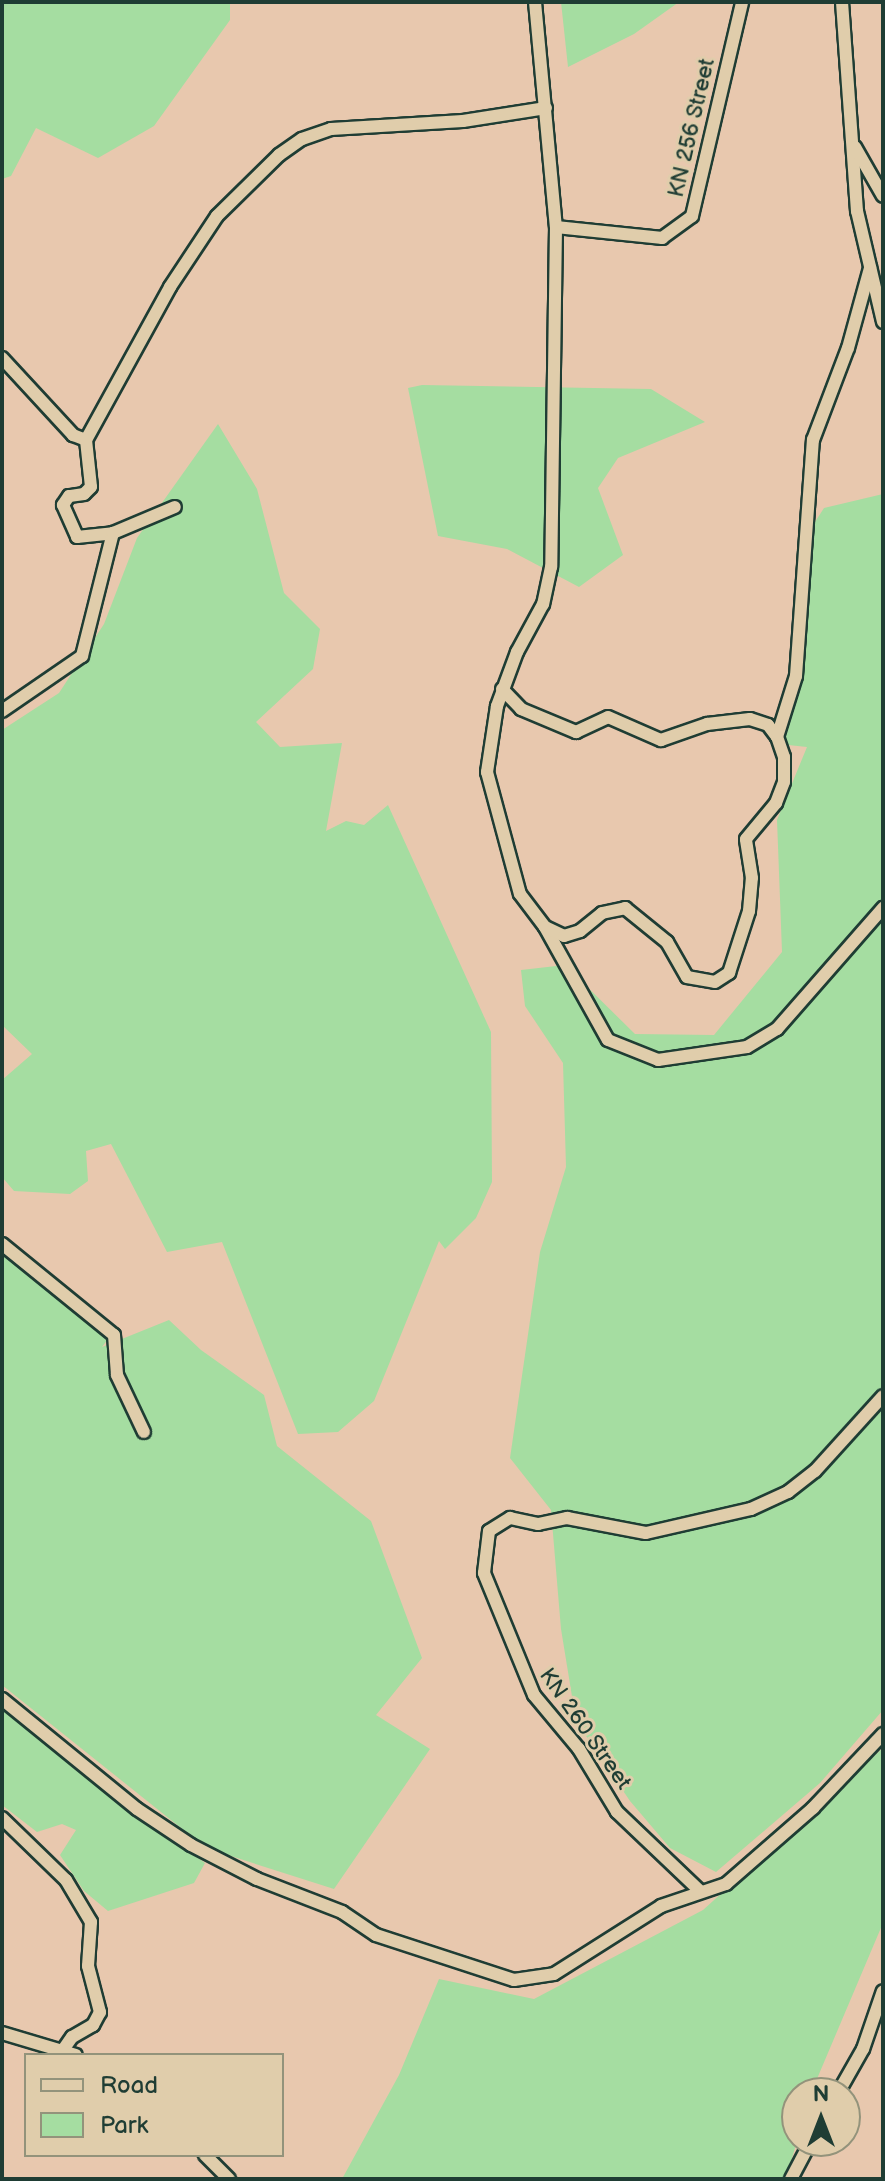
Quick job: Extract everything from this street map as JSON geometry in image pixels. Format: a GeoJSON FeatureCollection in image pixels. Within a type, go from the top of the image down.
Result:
{"type":"FeatureCollection","features":[{"type":"Feature","properties":{"kind":"street"},"geometry":{"type":"LineString","coordinates":[[535,2],[556,227],[550,583],[502,689],[487,772],[520,894],[545,927],[608,1040],[658,1060],[747,1047],[777,1029],[883,908]]}},
{"type":"Feature","properties":{"kind":"street","name":"KN 256 Street"},"geometry":{"type":"LineString","coordinates":[[556,227],[662,238],[692,216],[742,2]]}},
{"type":"Feature","properties":{"kind":"street"},"geometry":{"type":"LineString","coordinates":[[842,2],[857,211],[883,322]]}},
{"type":"Feature","properties":{"kind":"street"},"geometry":{"type":"LineString","coordinates":[[175,507],[113,533],[77,537],[63,505],[69,496],[91,487],[86,440],[170,287],[217,216],[279,155],[302,139],[331,129],[463,121],[546,108]]}},
{"type":"Feature","properties":{"kind":"street"},"geometry":{"type":"LineString","coordinates":[[852,141],[883,196]]}},
{"type":"Feature","properties":{"kind":"street"},"geometry":{"type":"LineString","coordinates":[[777,737],[797,663],[813,440],[848,348],[870,268]]}},
{"type":"Feature","properties":{"kind":"street"},"geometry":{"type":"LineString","coordinates":[[2,358],[73,435],[86,440]]}},
{"type":"Feature","properties":{"kind":"street"},"geometry":{"type":"LineString","coordinates":[[2,711],[82,656],[113,533]]}},
{"type":"Feature","properties":{"kind":"street"},"geometry":{"type":"LineString","coordinates":[[502,689],[521,709],[576,732],[608,717],[632,723],[644,735],[661,740],[707,724],[750,719],[768,725],[777,737],[784,757],[784,782],[776,803],[746,839],[752,878],[749,911],[729,973],[715,982],[687,977],[667,942],[625,908],[602,913],[580,931],[564,936],[545,927]]}},
{"type":"Feature","properties":{"kind":"street"},"geometry":{"type":"LineString","coordinates":[[2,1244],[114,1335],[117,1375],[144,1432]]}},
{"type":"Feature","properties":{"kind":"street","name":"KN 260 Street"},"geometry":{"type":"LineString","coordinates":[[700,1891],[617,1812],[579,1749],[534,1695],[484,1573],[489,1531],[510,1518],[538,1524],[567,1518],[646,1533],[751,1509],[788,1492],[815,1471],[883,1396]]}},
{"type":"Feature","properties":{"kind":"street"},"geometry":{"type":"LineString","coordinates":[[2,1699],[137,1809],[191,1845],[257,1879],[342,1912],[376,1935],[514,1980],[554,1974],[661,1906],[738,1875],[883,1734]]}},
{"type":"Feature","properties":{"kind":"street"},"geometry":{"type":"LineString","coordinates":[[2,1818],[66,1880],[91,1922],[88,1966],[100,2012],[93,2025],[72,2037],[63,2050]]}},
{"type":"Feature","properties":{"kind":"street"},"geometry":{"type":"LineString","coordinates":[[847,2077],[863,2049],[883,1991]]}},
{"type":"Feature","properties":{"kind":"street"},"geometry":{"type":"LineString","coordinates":[[2,2033],[71,2053]]}},
{"type":"Feature","properties":{"kind":"street"},"geometry":{"type":"LineString","coordinates":[[207,2157],[229,2179]]}},
{"type":"Feature","properties":{"kind":"street"},"geometry":{"type":"LineString","coordinates":[[791,2179],[803,2157]]}},
{"type":"Feature","properties":{"kind":"green space"},"geometry":{"type":"Polygon","coordinates":[[[2,2],[230,2],[230,20],[154,126],[98,158],[36,128],[11,176],[2,179],[2,2]]]}},
{"type":"Feature","properties":{"kind":"green space"},"geometry":{"type":"Polygon","coordinates":[[[561,2],[679,2],[634,34],[568,67],[561,2]]]}},
{"type":"Feature","properties":{"kind":"green space"},"geometry":{"type":"Polygon","coordinates":[[[422,385],[651,389],[705,422],[618,458],[598,488],[623,555],[579,587],[507,549],[438,536],[408,388],[422,385]]]}},
{"type":"Feature","properties":{"kind":"green space"},"geometry":{"type":"Polygon","coordinates":[[[218,424],[257,489],[284,593],[320,629],[313,669],[256,722],[280,747],[342,743],[326,831],[346,821],[364,825],[388,805],[491,1032],[492,1182],[476,1218],[445,1249],[439,1241],[374,1401],[338,1432],[298,1434],[222,1242],[167,1252],[111,1144],[86,1151],[88,1181],[70,1194],[14,1191],[2,1177],[2,1080],[32,1054],[2,1025],[2,730],[59,693],[104,624],[137,538],[218,424]]]}},
{"type":"Feature","properties":{"kind":"green space"},"geometry":{"type":"Polygon","coordinates":[[[883,494],[883,1710],[820,1783],[716,1872],[670,1848],[630,1801],[576,1721],[561,1629],[551,1510],[510,1458],[540,1252],[566,1167],[563,1063],[525,1006],[521,970],[565,965],[635,1034],[714,1035],[782,952],[777,820],[807,747],[779,744],[797,697],[813,525],[824,508],[883,494]]]}},
{"type":"Feature","properties":{"kind":"green space"},"geometry":{"type":"Polygon","coordinates":[[[2,1251],[108,1339],[102,1347],[169,1320],[201,1350],[264,1395],[277,1446],[371,1521],[422,1658],[376,1715],[430,1749],[334,1889],[206,1848],[2,1685],[2,1251]]]}},
{"type":"Feature","properties":{"kind":"green space"},"geometry":{"type":"Polygon","coordinates":[[[2,1708],[205,1863],[194,1883],[108,1911],[84,1891],[60,1855],[76,1830],[62,1824],[37,1832],[2,1805],[2,1708]]]}},
{"type":"Feature","properties":{"kind":"green space"},"geometry":{"type":"Polygon","coordinates":[[[883,1748],[883,1923],[818,2077],[781,2077],[781,2157],[792,2157],[786,2179],[342,2179],[399,2075],[439,1979],[534,1999],[703,1910],[883,1748]]]}}]}
